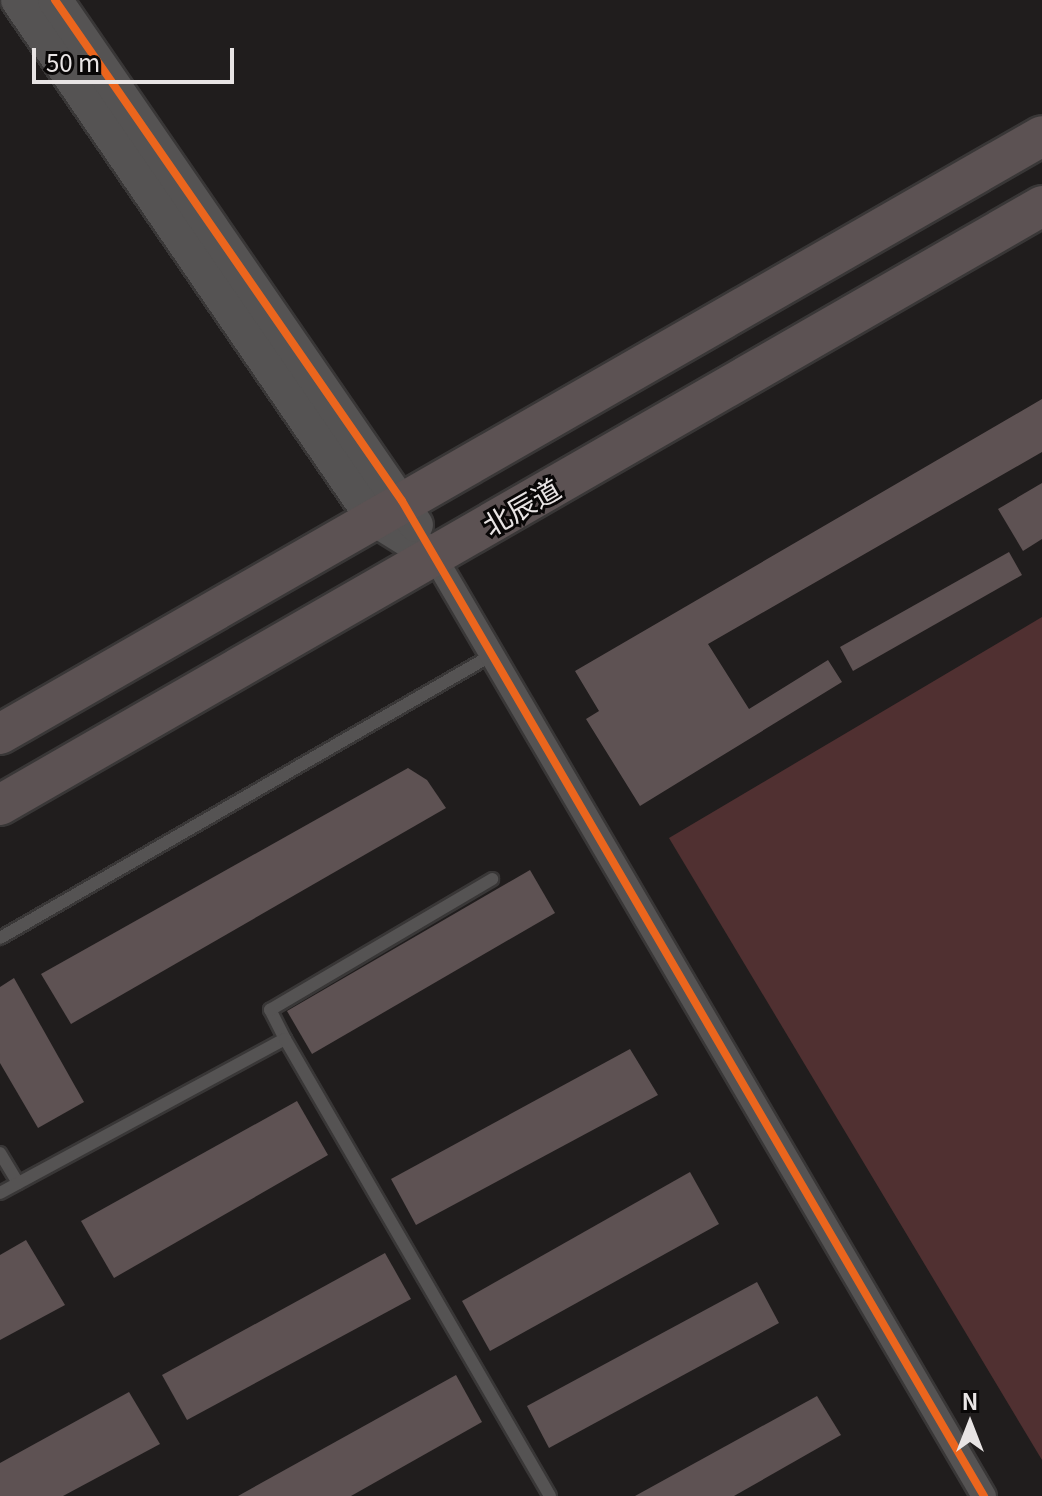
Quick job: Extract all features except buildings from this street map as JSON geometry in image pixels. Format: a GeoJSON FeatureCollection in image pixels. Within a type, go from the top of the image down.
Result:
{"type":"FeatureCollection","features":[{"type":"Feature","properties":{"kind":"main road"},"geometry":{"type":"LineString","coordinates":[[0,734],[1042,136]]}},
{"type":"Feature","properties":{"kind":"main road","name":"北辰道"},"geometry":{"type":"LineString","coordinates":[[0,805],[1042,206]]}},
{"type":"Feature","properties":{"kind":"street"},"geometry":{"type":"LineString","coordinates":[[18,0],[388,510],[434,556],[984,1496]]}},
{"type":"Feature","properties":{"kind":"street"},"geometry":{"type":"LineString","coordinates":[[55,0],[388,510]]}},
{"type":"Feature","properties":{"kind":"lane"},"geometry":{"type":"LineString","coordinates":[[0,938],[492,655]]}},
{"type":"Feature","properties":{"kind":"lane"},"geometry":{"type":"LineString","coordinates":[[492,879],[270,1010],[550,1496]]}},
{"type":"Feature","properties":{"kind":"lane"},"geometry":{"type":"LineString","coordinates":[[0,1193],[285,1039]]}},
{"type":"Feature","properties":{"kind":"lane"},"geometry":{"type":"LineString","coordinates":[[0,1153],[18,1183]]}},
{"type":"Feature","properties":{"kind":"shaded area"},"geometry":{"type":"Polygon","coordinates":[[[1042,617],[1042,1460],[669,838],[1042,617]]]}},
{"type":"Feature","properties":{"kind":"cycle path"},"geometry":{"type":"LineString","coordinates":[[55,0],[402,501],[984,1496]]}}]}
